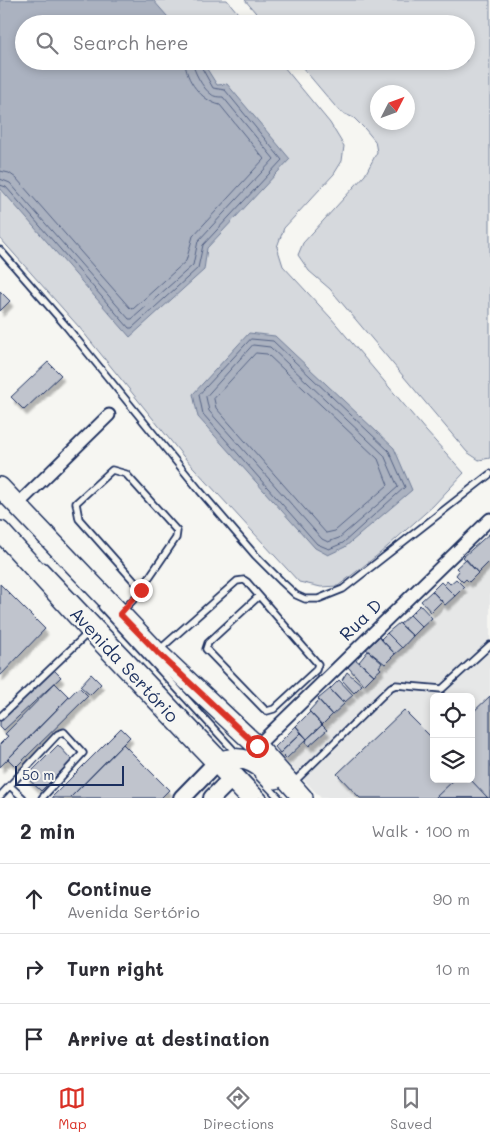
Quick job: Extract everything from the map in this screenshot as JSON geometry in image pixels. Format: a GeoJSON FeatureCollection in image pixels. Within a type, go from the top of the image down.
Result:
{"type":"FeatureCollection","features":[{"type":"Feature","properties":{"kind":"main road","name":"Avenida Sertório"},"geometry":{"type":"LineString","coordinates":[[0,487],[157,652],[257,746],[297,793]]}},
{"type":"Feature","properties":{"kind":"main road","name":"Avenida Sertório"},"geometry":{"type":"LineString","coordinates":[[0,531],[90,630],[228,760],[231,779],[250,798]]}},
{"type":"Feature","properties":{"kind":"main road"},"geometry":{"type":"LineString","coordinates":[[228,760],[262,767],[297,793]]}},
{"type":"Feature","properties":{"kind":"street"},"geometry":{"type":"LineString","coordinates":[[17,505],[108,415]]}},
{"type":"Feature","properties":{"kind":"street","name":"Rua D"},"geometry":{"type":"LineString","coordinates":[[257,746],[490,519]]}},
{"type":"Feature","properties":{"kind":"street"},"geometry":{"type":"LineString","coordinates":[[182,798],[228,760]]}},
{"type":"Feature","properties":{"kind":"street"},"geometry":{"type":"LineString","coordinates":[[212,798],[231,779]]}},
{"type":"Feature","properties":{"kind":"lane"},"geometry":{"type":"LineString","coordinates":[[0,250],[66,326],[249,548],[296,595],[318,599],[343,589],[490,474]]}},
{"type":"Feature","properties":{"kind":"lane"},"geometry":{"type":"LineString","coordinates":[[120,614],[141,590],[176,538],[177,532],[126,474],[112,470],[76,503],[75,510],[79,518],[141,590]]}},
{"type":"Feature","properties":{"kind":"lane"},"geometry":{"type":"LineString","coordinates":[[40,562],[264,798]]}},
{"type":"Feature","properties":{"kind":"lane"},"geometry":{"type":"LineString","coordinates":[[157,652],[237,582],[246,582],[259,596],[318,664],[316,670],[270,711],[264,709],[206,649],[208,642],[259,596]]}},
{"type":"Feature","properties":{"kind":"lane"},"geometry":{"type":"LineString","coordinates":[[98,603],[228,760],[279,798]]}},
{"type":"Feature","properties":{"kind":"lane"},"geometry":{"type":"LineString","coordinates":[[0,717],[90,630]]}},
{"type":"Feature","properties":{"kind":"lane"},"geometry":{"type":"LineString","coordinates":[[297,793],[391,687],[396,685],[442,689],[490,645]]}},
{"type":"Feature","properties":{"kind":"lane"},"geometry":{"type":"LineString","coordinates":[[0,796],[58,734],[64,732],[83,752],[42,798]]}},
{"type":"Feature","properties":{"kind":"lane"},"geometry":{"type":"LineString","coordinates":[[10,786],[23,798]]}},
{"type":"Feature","properties":{"kind":"shaded area"},"geometry":{"type":"Polygon","coordinates":[[[0,0],[227,0],[240,15],[15,15],[15,70],[286,70],[330,123],[344,146],[342,161],[334,174],[284,228],[277,247],[283,266],[331,318],[464,473],[433,506],[379,554],[338,586],[321,587],[299,582],[183,456],[79,327],[0,238],[0,0]]]}},
{"type":"Feature","properties":{"kind":"shaded area"},"geometry":{"type":"Polygon","coordinates":[[[245,0],[490,0],[490,458],[479,460],[467,452],[330,289],[309,271],[298,255],[303,243],[365,175],[377,152],[375,141],[354,118],[340,112],[305,70],[475,70],[475,15],[258,15],[245,0]]]}},
{"type":"Feature","properties":{"kind":"shaded area"},"geometry":{"type":"Polygon","coordinates":[[[490,560],[490,798],[321,798],[286,761],[490,560]]]}},
{"type":"Feature","properties":{"kind":"water"},"geometry":{"type":"Polygon","coordinates":[[[0,0],[153,0],[166,15],[15,15],[15,70],[208,70],[217,85],[227,84],[290,159],[207,248],[204,270],[130,337],[0,188],[0,0]]]}},
{"type":"Feature","properties":{"kind":"water"},"geometry":{"type":"Polygon","coordinates":[[[249,333],[275,336],[394,448],[412,490],[345,547],[328,555],[315,548],[198,417],[193,394],[249,333]]]}},
{"type":"Feature","properties":{"kind":"building"},"geometry":{"type":"Polygon","coordinates":[[[0,291],[10,301],[0,311],[0,291]]]}},
{"type":"Feature","properties":{"kind":"building"},"geometry":{"type":"Polygon","coordinates":[[[48,362],[61,375],[24,410],[11,397],[48,362]]]}},
{"type":"Feature","properties":{"kind":"building"},"geometry":{"type":"Polygon","coordinates":[[[490,533],[490,561],[478,573],[463,557],[490,533]]]}},
{"type":"Feature","properties":{"kind":"building"},"geometry":{"type":"Polygon","coordinates":[[[466,559],[478,573],[469,582],[466,579],[463,582],[456,575],[459,571],[456,568],[466,559]]]}},
{"type":"Feature","properties":{"kind":"building"},"geometry":{"type":"Polygon","coordinates":[[[456,579],[464,587],[455,596],[444,585],[447,581],[450,584],[456,579]]]}},
{"type":"Feature","properties":{"kind":"building"},"geometry":{"type":"Polygon","coordinates":[[[441,582],[455,596],[445,605],[432,591],[441,582]]]}},
{"type":"Feature","properties":{"kind":"building"},"geometry":{"type":"Polygon","coordinates":[[[0,584],[45,629],[0,676],[0,584]]]}},
{"type":"Feature","properties":{"kind":"building"},"geometry":{"type":"Polygon","coordinates":[[[432,591],[442,601],[431,612],[421,601],[432,591]]]}},
{"type":"Feature","properties":{"kind":"building"},"geometry":{"type":"Polygon","coordinates":[[[420,605],[432,618],[422,627],[410,615],[420,605]]]}},
{"type":"Feature","properties":{"kind":"building"},"geometry":{"type":"Polygon","coordinates":[[[410,615],[422,627],[413,636],[400,624],[410,615]]]}},
{"type":"Feature","properties":{"kind":"building"},"geometry":{"type":"Polygon","coordinates":[[[399,623],[413,636],[402,648],[387,633],[399,623]]]}},
{"type":"Feature","properties":{"kind":"building"},"geometry":{"type":"Polygon","coordinates":[[[387,633],[402,648],[395,654],[381,639],[387,633]]]}},
{"type":"Feature","properties":{"kind":"building"},"geometry":{"type":"Polygon","coordinates":[[[379,637],[395,654],[385,664],[366,649],[379,637]]]}},
{"type":"Feature","properties":{"kind":"building"},"geometry":{"type":"Polygon","coordinates":[[[368,651],[382,663],[379,667],[381,669],[374,675],[359,662],[368,651]]]}},
{"type":"Feature","properties":{"kind":"building"},"geometry":{"type":"Polygon","coordinates":[[[355,659],[374,675],[364,685],[348,667],[355,659]]]}},
{"type":"Feature","properties":{"kind":"building"},"geometry":{"type":"Polygon","coordinates":[[[54,670],[61,677],[4,730],[0,726],[0,720],[54,670]]]}},
{"type":"Feature","properties":{"kind":"building"},"geometry":{"type":"Polygon","coordinates":[[[347,672],[362,685],[354,693],[342,680],[347,672]]]}},
{"type":"Feature","properties":{"kind":"building"},"geometry":{"type":"Polygon","coordinates":[[[91,674],[101,684],[90,695],[80,686],[91,674]]]}},
{"type":"Feature","properties":{"kind":"building"},"geometry":{"type":"Polygon","coordinates":[[[339,680],[353,695],[345,702],[341,701],[330,689],[339,680]]]}},
{"type":"Feature","properties":{"kind":"building"},"geometry":{"type":"Polygon","coordinates":[[[55,683],[69,697],[0,767],[0,744],[8,736],[5,734],[55,683]]]}},
{"type":"Feature","properties":{"kind":"building"},"geometry":{"type":"Polygon","coordinates":[[[79,687],[88,696],[16,767],[8,759],[79,687]]]}},
{"type":"Feature","properties":{"kind":"building"},"geometry":{"type":"Polygon","coordinates":[[[330,689],[344,704],[332,715],[318,699],[330,689]]]}},
{"type":"Feature","properties":{"kind":"building"},"geometry":{"type":"Polygon","coordinates":[[[490,696],[490,798],[360,798],[337,774],[404,710],[430,736],[430,783],[475,783],[475,710],[490,696]]]}},
{"type":"Feature","properties":{"kind":"building"},"geometry":{"type":"Polygon","coordinates":[[[319,700],[332,715],[322,725],[309,711],[319,700]]]}},
{"type":"Feature","properties":{"kind":"building"},"geometry":{"type":"Polygon","coordinates":[[[310,712],[322,725],[307,739],[296,726],[310,712]]]}},
{"type":"Feature","properties":{"kind":"building"},"geometry":{"type":"Polygon","coordinates":[[[322,725],[327,730],[309,746],[306,742],[307,739],[322,725]]]}},
{"type":"Feature","properties":{"kind":"building"},"geometry":{"type":"Polygon","coordinates":[[[296,726],[301,733],[280,753],[275,747],[296,726]]]}},
{"type":"Feature","properties":{"kind":"building"},"geometry":{"type":"Polygon","coordinates":[[[121,728],[130,737],[70,798],[51,798],[121,728]]]}},
{"type":"Feature","properties":{"kind":"building"},"geometry":{"type":"Polygon","coordinates":[[[301,733],[307,739],[286,759],[280,753],[301,733]]]}},
{"type":"Feature","properties":{"kind":"building"},"geometry":{"type":"Polygon","coordinates":[[[123,744],[169,790],[161,798],[70,798],[123,744]]]}},
{"type":"Feature","properties":{"kind":"building"},"geometry":{"type":"Polygon","coordinates":[[[58,745],[72,760],[41,791],[26,777],[58,745]]]}},
{"type":"Feature","properties":{"kind":"building"},"geometry":{"type":"Polygon","coordinates":[[[451,783],[474,783],[488,798],[435,798],[451,783]]]}},
{"type":"Feature","properties":{"kind":"route"},"geometry":{"type":"LineString","coordinates":[[141,590],[120,614],[157,652],[257,746]]}}]}
